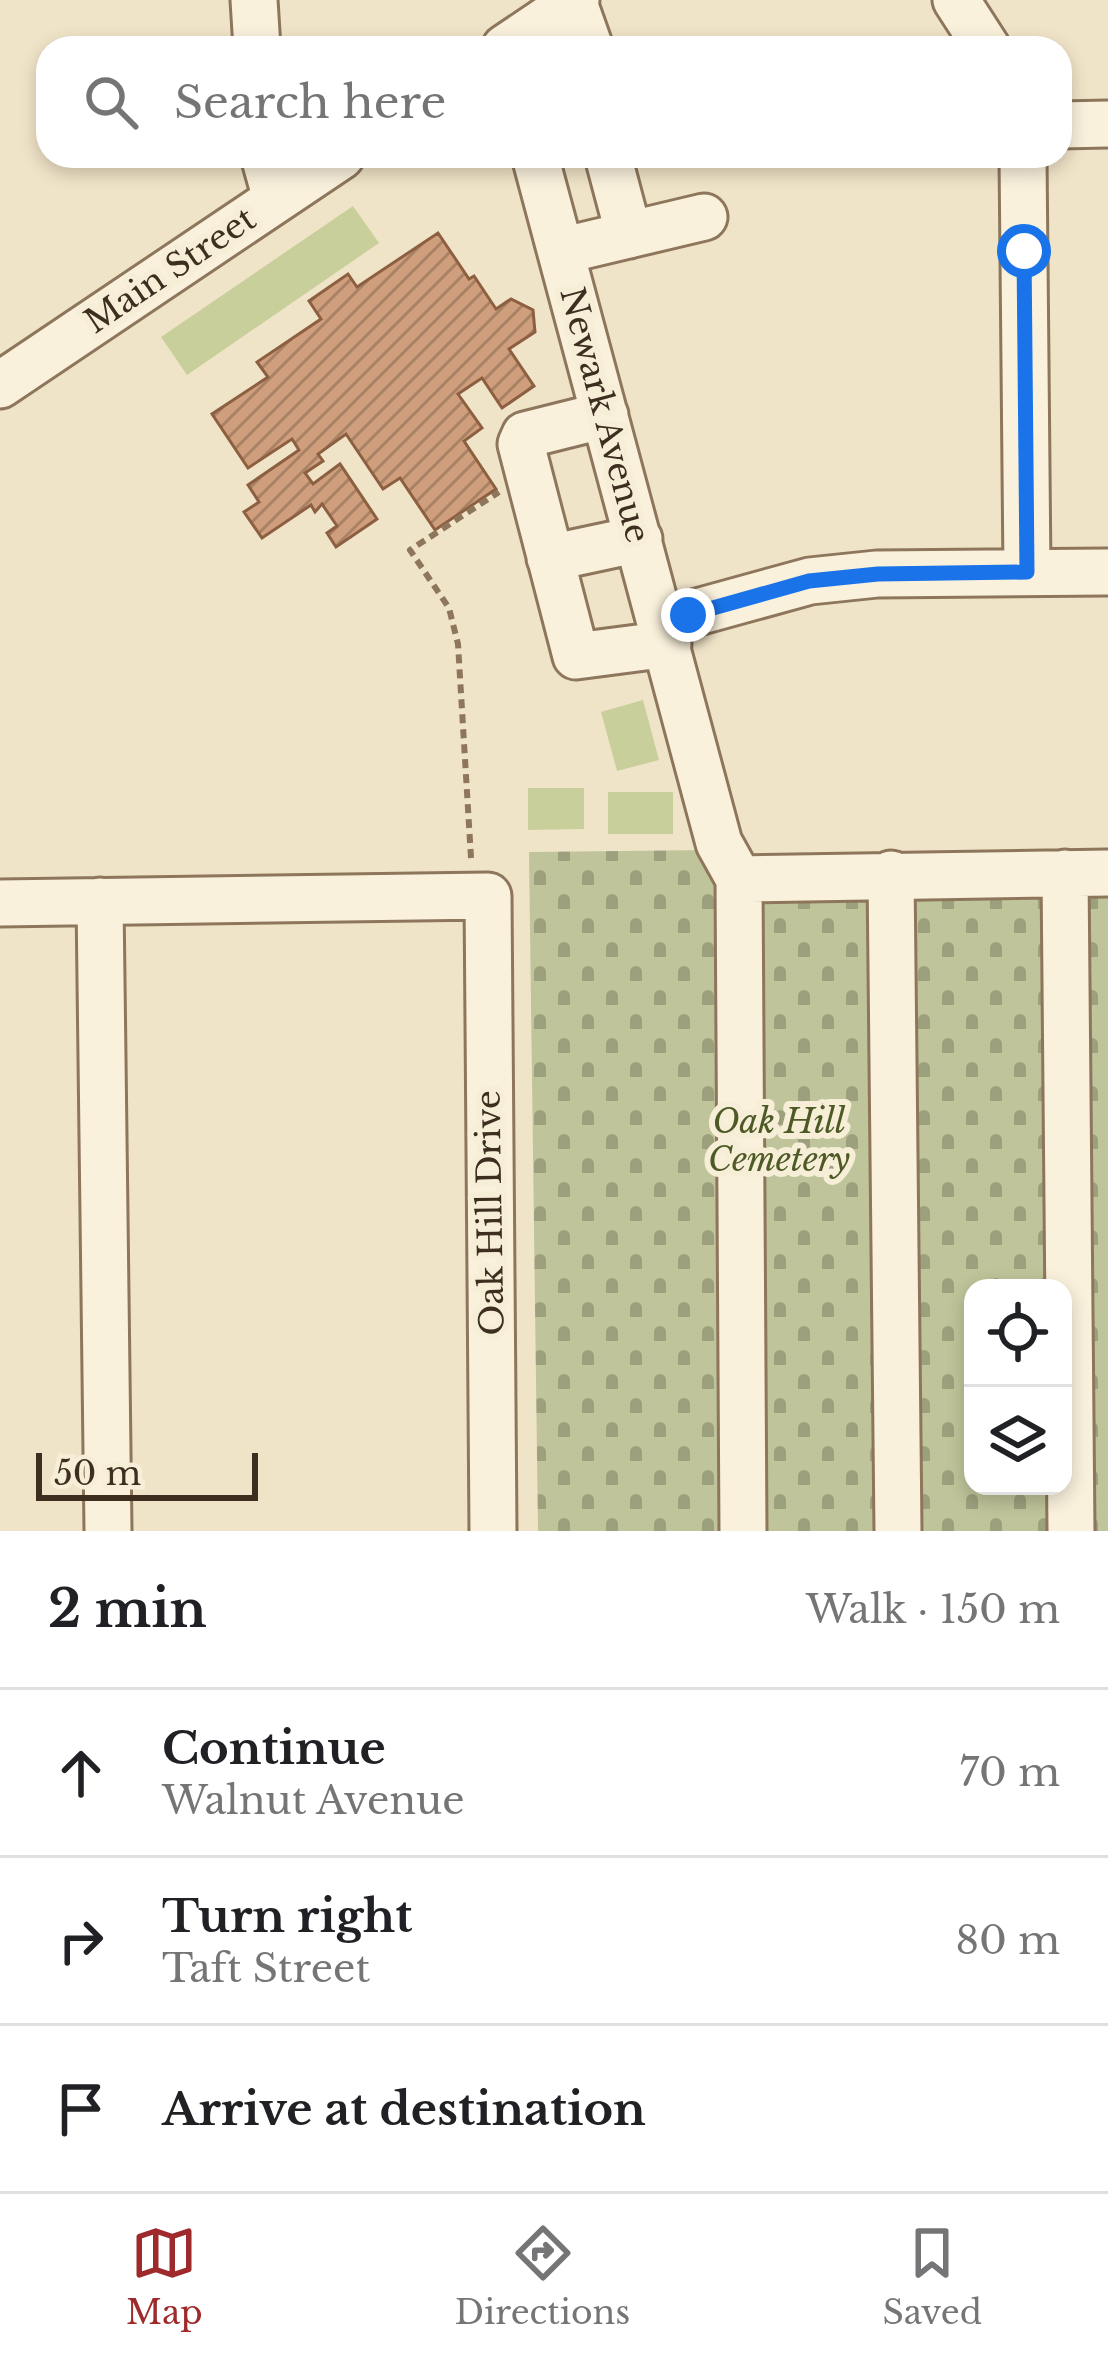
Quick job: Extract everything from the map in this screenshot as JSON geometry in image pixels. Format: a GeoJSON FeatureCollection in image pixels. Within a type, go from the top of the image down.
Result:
{"type":"FeatureCollection","features":[{"type":"Feature","properties":{"kind":"street"},"geometry":{"type":"LineString","coordinates":[[254,0],[256,36]]}},
{"type":"Feature","properties":{"kind":"street"},"geometry":{"type":"LineString","coordinates":[[523,36],[574,0],[586,36]]}},
{"type":"Feature","properties":{"kind":"street"},"geometry":{"type":"LineString","coordinates":[[956,0],[979,36]]}},
{"type":"Feature","properties":{"kind":"street"},"geometry":{"type":"LineString","coordinates":[[1072,125],[1108,124]]}},
{"type":"Feature","properties":{"kind":"street","name":"Main Street"},"geometry":{"type":"LineString","coordinates":[[0,385],[270,177],[300,168]]}},
{"type":"Feature","properties":{"kind":"street","name":"Newark Avenue"},"geometry":{"type":"LineString","coordinates":[[539,168],[719,843],[739,878]]}},
{"type":"Feature","properties":{"kind":"street"},"geometry":{"type":"LineString","coordinates":[[611,168],[629,235]]}},
{"type":"Feature","properties":{"kind":"street"},"geometry":{"type":"LineString","coordinates":[[1023,168],[1027,572]]}},
{"type":"Feature","properties":{"kind":"street"},"geometry":{"type":"LineString","coordinates":[[561,251],[704,217]]}},
{"type":"Feature","properties":{"kind":"street"},"geometry":{"type":"LineString","coordinates":[[605,415],[522,438],[576,656],[665,633],[809,581],[878,574],[1108,572]]}},
{"type":"Feature","properties":{"kind":"street"},"geometry":{"type":"LineString","coordinates":[[550,558],[639,539]]}},
{"type":"Feature","properties":{"kind":"street"},"geometry":{"type":"LineString","coordinates":[[743,1531],[739,878],[1086,873],[1071,1531]]}},
{"type":"Feature","properties":{"kind":"street"},"geometry":{"type":"LineString","coordinates":[[891,874],[898,1531]]}},
{"type":"Feature","properties":{"kind":"street"},"geometry":{"type":"LineString","coordinates":[[0,903],[479,877]]}},
{"type":"Feature","properties":{"kind":"street","name":"Oak Hill Drive"},"geometry":{"type":"LineString","coordinates":[[479,877],[494,1531]]}},
{"type":"Feature","properties":{"kind":"street"},"geometry":{"type":"LineString","coordinates":[[100,901],[108,1531]]}},
{"type":"Feature","properties":{"kind":"path"},"geometry":{"type":"LineString","coordinates":[[479,877],[458,644],[449,608],[410,550],[500,492],[493,473]]}},
{"type":"Feature","properties":{"kind":"green space"},"geometry":{"type":"Polygon","coordinates":[[[353,206],[379,243],[187,375],[161,337],[353,206]]]}},
{"type":"Feature","properties":{"kind":"green space"},"geometry":{"type":"Polygon","coordinates":[[[643,700],[659,760],[617,771],[601,712],[643,700]]]}},
{"type":"Feature","properties":{"kind":"green space"},"geometry":{"type":"Polygon","coordinates":[[[528,788],[584,788],[584,829],[528,830],[528,788]]]}},
{"type":"Feature","properties":{"kind":"green space"},"geometry":{"type":"Polygon","coordinates":[[[608,792],[673,792],[673,834],[608,834],[608,792]]]}},
{"type":"Feature","properties":{"kind":"green space","name":"Oak Hill Cemetery"},"geometry":{"type":"Polygon","coordinates":[[[712,850],[726,895],[1108,884],[1108,1531],[538,1531],[529,852],[712,850]]]}},
{"type":"Feature","properties":{"kind":"building"},"geometry":{"type":"Polygon","coordinates":[[[438,233],[496,309],[511,299],[533,310],[535,332],[509,349],[534,386],[502,408],[482,378],[458,394],[482,428],[464,441],[496,489],[435,530],[400,478],[383,489],[346,434],[318,454],[323,461],[305,473],[313,484],[340,464],[377,519],[336,547],[327,533],[337,526],[322,504],[315,512],[311,505],[262,538],[244,512],[259,502],[248,485],[299,450],[292,439],[248,468],[212,414],[268,377],[257,362],[321,319],[309,301],[348,274],[357,287],[438,233]]]}},
{"type":"Feature","properties":{"kind":"route"},"geometry":{"type":"LineString","coordinates":[[688,615],[809,581],[878,574],[1027,572],[1024,251]]}}]}
